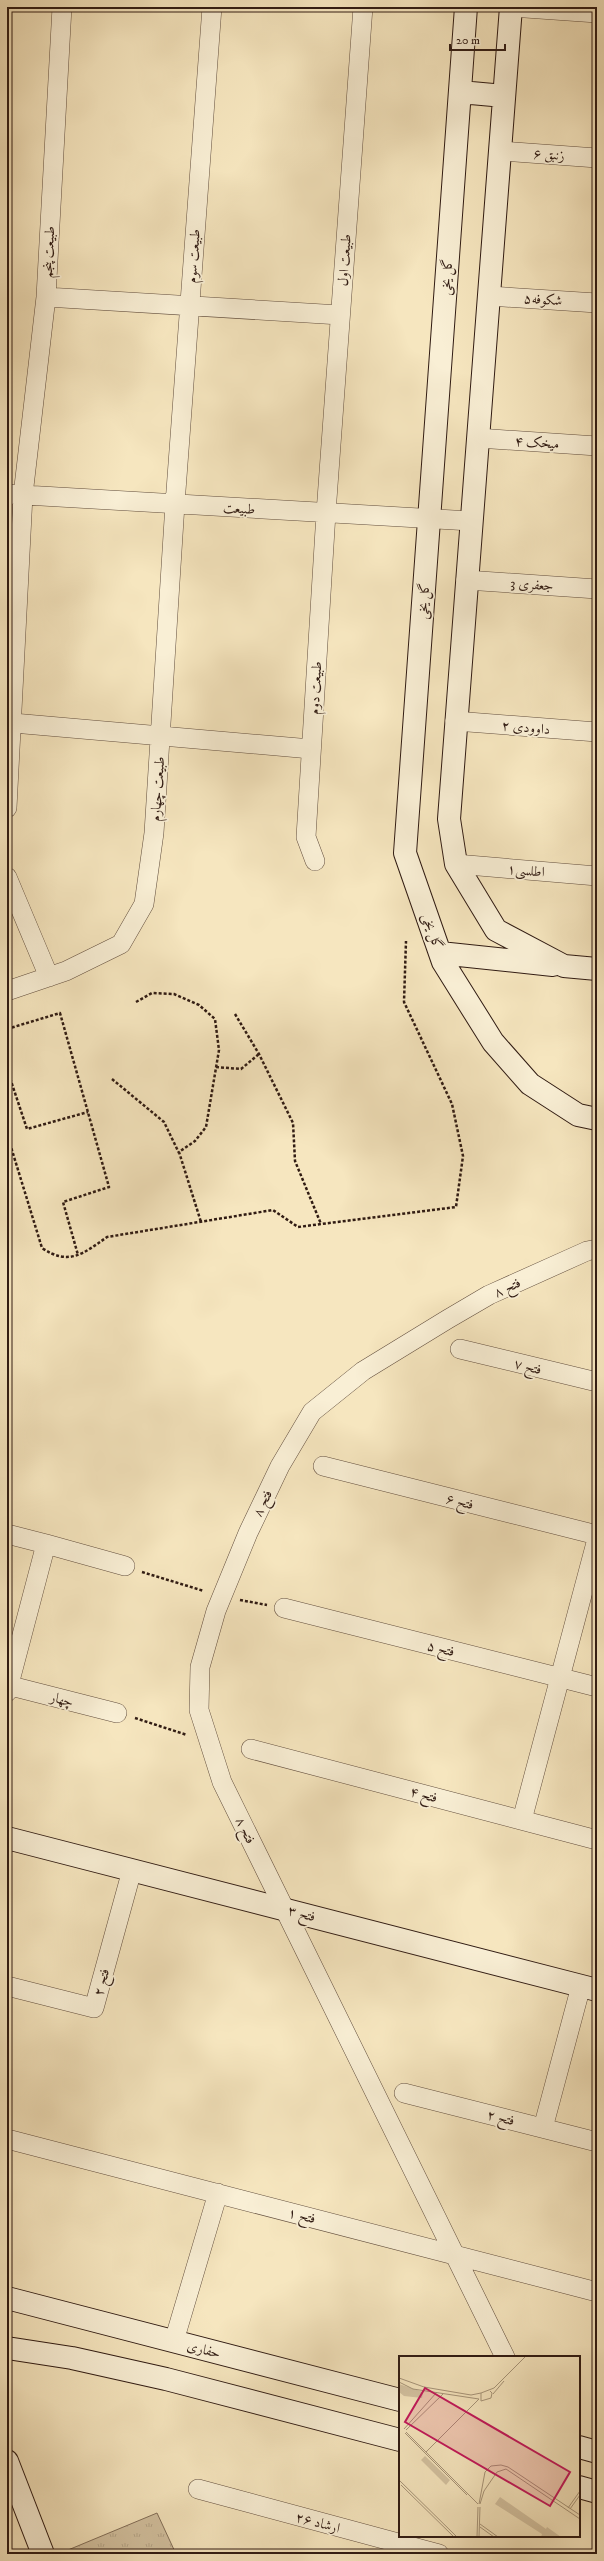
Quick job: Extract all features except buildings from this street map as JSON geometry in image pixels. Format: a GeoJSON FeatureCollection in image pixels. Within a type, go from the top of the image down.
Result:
{"type":"FeatureCollection","features":[{"type":"Feature","properties":{"kind":"street","name":"طبیعت پنجم"},"geometry":{"type":"LineString","coordinates":[[7,808],[13,723],[15,495],[46,297],[62,7]]}},
{"type":"Feature","properties":{"kind":"street","name":"طبیعت سوم"},"geometry":{"type":"LineString","coordinates":[[175,504],[212,7]]}},
{"type":"Feature","properties":{"kind":"street","name":"طبیعت اول"},"geometry":{"type":"LineString","coordinates":[[326,513],[362,7]]}},
{"type":"Feature","properties":{"kind":"street","name":"گل یخی"},"geometry":{"type":"LineString","coordinates":[[466,7],[405,853],[440,953],[493,1042],[530,1084],[578,1115],[597,1119]]}},
{"type":"Feature","properties":{"kind":"street"},"geometry":{"type":"LineString","coordinates":[[564,966],[496,930],[456,864],[450,819],[455,721],[512,7],[597,13]]}},
{"type":"Feature","properties":{"kind":"street"},"geometry":{"type":"LineString","coordinates":[[460,92],[504,96]]}},
{"type":"Feature","properties":{"kind":"street","name":"زنبق ۶"},"geometry":{"type":"LineString","coordinates":[[500,151],[597,158]]}},
{"type":"Feature","properties":{"kind":"street","name":"شکوفه۵"},"geometry":{"type":"LineString","coordinates":[[489,296],[597,302]]}},
{"type":"Feature","properties":{"kind":"street"},"geometry":{"type":"LineString","coordinates":[[46,297],[190,304],[340,315]]}},
{"type":"Feature","properties":{"kind":"street","name":"میخک ۴"},"geometry":{"type":"LineString","coordinates":[[478,438],[597,446]]}},
{"type":"Feature","properties":{"kind":"street","name":"طبیعت"},"geometry":{"type":"LineString","coordinates":[[15,495],[471,521]]}},
{"type":"Feature","properties":{"kind":"street","name":"طبیعت چهارم"},"geometry":{"type":"LineString","coordinates":[[7,991],[49,977],[121,944],[144,904],[154,833],[175,504]]}},
{"type":"Feature","properties":{"kind":"street","name":"طبیعت دوم"},"geometry":{"type":"LineString","coordinates":[[315,861],[306,837],[326,513]]}},
{"type":"Feature","properties":{"kind":"street","name":"3 جعفری"},"geometry":{"type":"LineString","coordinates":[[466,580],[597,589]]}},
{"type":"Feature","properties":{"kind":"street","name":"داوودی ۲"},"geometry":{"type":"LineString","coordinates":[[455,721],[597,732]]}},
{"type":"Feature","properties":{"kind":"street"},"geometry":{"type":"LineString","coordinates":[[13,723],[311,749]]}},
{"type":"Feature","properties":{"kind":"street","name":"اطلسی۱"},"geometry":{"type":"LineString","coordinates":[[456,864],[597,876]]}},
{"type":"Feature","properties":{"kind":"street"},"geometry":{"type":"LineString","coordinates":[[7,877],[49,977]]}},
{"type":"Feature","properties":{"kind":"street"},"geometry":{"type":"LineString","coordinates":[[440,953],[597,969]]}},
{"type":"Feature","properties":{"kind":"street","name":"فتح ۸"},"geometry":{"type":"LineString","coordinates":[[505,2356],[222,1782],[199,1710],[200,1667],[216,1611],[248,1533],[280,1466],[312,1412],[363,1371],[490,1295],[587,1251],[597,1249]]}},
{"type":"Feature","properties":{"kind":"street","name":"فتح ۷"},"geometry":{"type":"LineString","coordinates":[[460,1349],[597,1382]]}},
{"type":"Feature","properties":{"kind":"street","name":"فتح ۶"},"geometry":{"type":"LineString","coordinates":[[323,1466],[597,1535]]}},
{"type":"Feature","properties":{"kind":"street"},"geometry":{"type":"LineString","coordinates":[[7,1534],[125,1566]]}},
{"type":"Feature","properties":{"kind":"street"},"geometry":{"type":"LineString","coordinates":[[522,1820],[597,1539]]}},
{"type":"Feature","properties":{"kind":"street"},"geometry":{"type":"LineString","coordinates":[[8,1687],[46,1544]]}},
{"type":"Feature","properties":{"kind":"street","name":"فتح ۵"},"geometry":{"type":"LineString","coordinates":[[284,1608],[597,1687]]}},
{"type":"Feature","properties":{"kind":"street","name":"چهار"},"geometry":{"type":"LineString","coordinates":[[8,1687],[117,1713]]}},
{"type":"Feature","properties":{"kind":"street","name":"فتح ۴"},"geometry":{"type":"LineString","coordinates":[[251,1749],[597,1840]]}},
{"type":"Feature","properties":{"kind":"street","name":"فتح ۳"},"geometry":{"type":"LineString","coordinates":[[7,1838],[283,1907],[589,1988]]}},
{"type":"Feature","properties":{"kind":"street","name":"فتح ۲"},"geometry":{"type":"LineString","coordinates":[[7,1986],[94,2008],[132,1870]]}},
{"type":"Feature","properties":{"kind":"street"},"geometry":{"type":"LineString","coordinates":[[543,2128],[589,1988]]}},
{"type":"Feature","properties":{"kind":"street","name":"فتح ۲"},"geometry":{"type":"LineString","coordinates":[[404,2093],[597,2142]]}},
{"type":"Feature","properties":{"kind":"street","name":"فتح ۱"},"geometry":{"type":"LineString","coordinates":[[7,2139],[597,2292]]}},
{"type":"Feature","properties":{"kind":"street"},"geometry":{"type":"LineString","coordinates":[[174,2341],[218,2194]]}},
{"type":"Feature","properties":{"kind":"street","name":"حفاری"},"geometry":{"type":"LineString","coordinates":[[7,2298],[399,2400]]}},
{"type":"Feature","properties":{"kind":"street"},"geometry":{"type":"LineString","coordinates":[[7,2348],[72,2358],[142,2374],[399,2440]]}},
{"type":"Feature","properties":{"kind":"street"},"geometry":{"type":"LineString","coordinates":[[580,2447],[597,2452]]}},
{"type":"Feature","properties":{"kind":"street"},"geometry":{"type":"LineString","coordinates":[[7,2461],[43,2554]]}},
{"type":"Feature","properties":{"kind":"street"},"geometry":{"type":"LineString","coordinates":[[580,2487],[597,2492]]}},
{"type":"Feature","properties":{"kind":"street","name":"ارشاد ۲۶"},"geometry":{"type":"LineString","coordinates":[[198,2489],[406,2550],[439,2554]]}},
{"type":"Feature","properties":{"kind":"path"},"geometry":{"type":"LineString","coordinates":[[7,1134],[42,1248],[50,1254],[70,1259],[107,1237],[272,1210],[298,1227],[456,1207],[463,1156],[452,1104],[404,1002],[406,941]]}},
{"type":"Feature","properties":{"kind":"path"},"geometry":{"type":"LineString","coordinates":[[136,1002],[152,993],[174,994],[199,1005],[215,1019],[219,1050],[206,1127],[195,1141],[179,1152],[180,1157]]}},
{"type":"Feature","properties":{"kind":"path"},"geometry":{"type":"LineString","coordinates":[[7,1029],[60,1013],[109,1187],[63,1202],[78,1255]]}},
{"type":"Feature","properties":{"kind":"path"},"geometry":{"type":"LineString","coordinates":[[235,1014],[259,1054],[293,1123],[295,1161],[321,1224]]}},
{"type":"Feature","properties":{"kind":"path"},"geometry":{"type":"LineString","coordinates":[[216,1067],[241,1069],[259,1054]]}},
{"type":"Feature","properties":{"kind":"path"},"geometry":{"type":"LineString","coordinates":[[7,1069],[27,1129],[88,1112]]}},
{"type":"Feature","properties":{"kind":"path"},"geometry":{"type":"LineString","coordinates":[[112,1079],[164,1122],[180,1157],[201,1222]]}},
{"type":"Feature","properties":{"kind":"path"},"geometry":{"type":"LineString","coordinates":[[117,1713],[209,1742]]}},
{"type":"Feature","properties":{"kind":"green space"},"geometry":{"type":"Polygon","coordinates":[[[157,2513],[176,2554],[70,2554],[68,2550],[157,2513]]]}}]}
